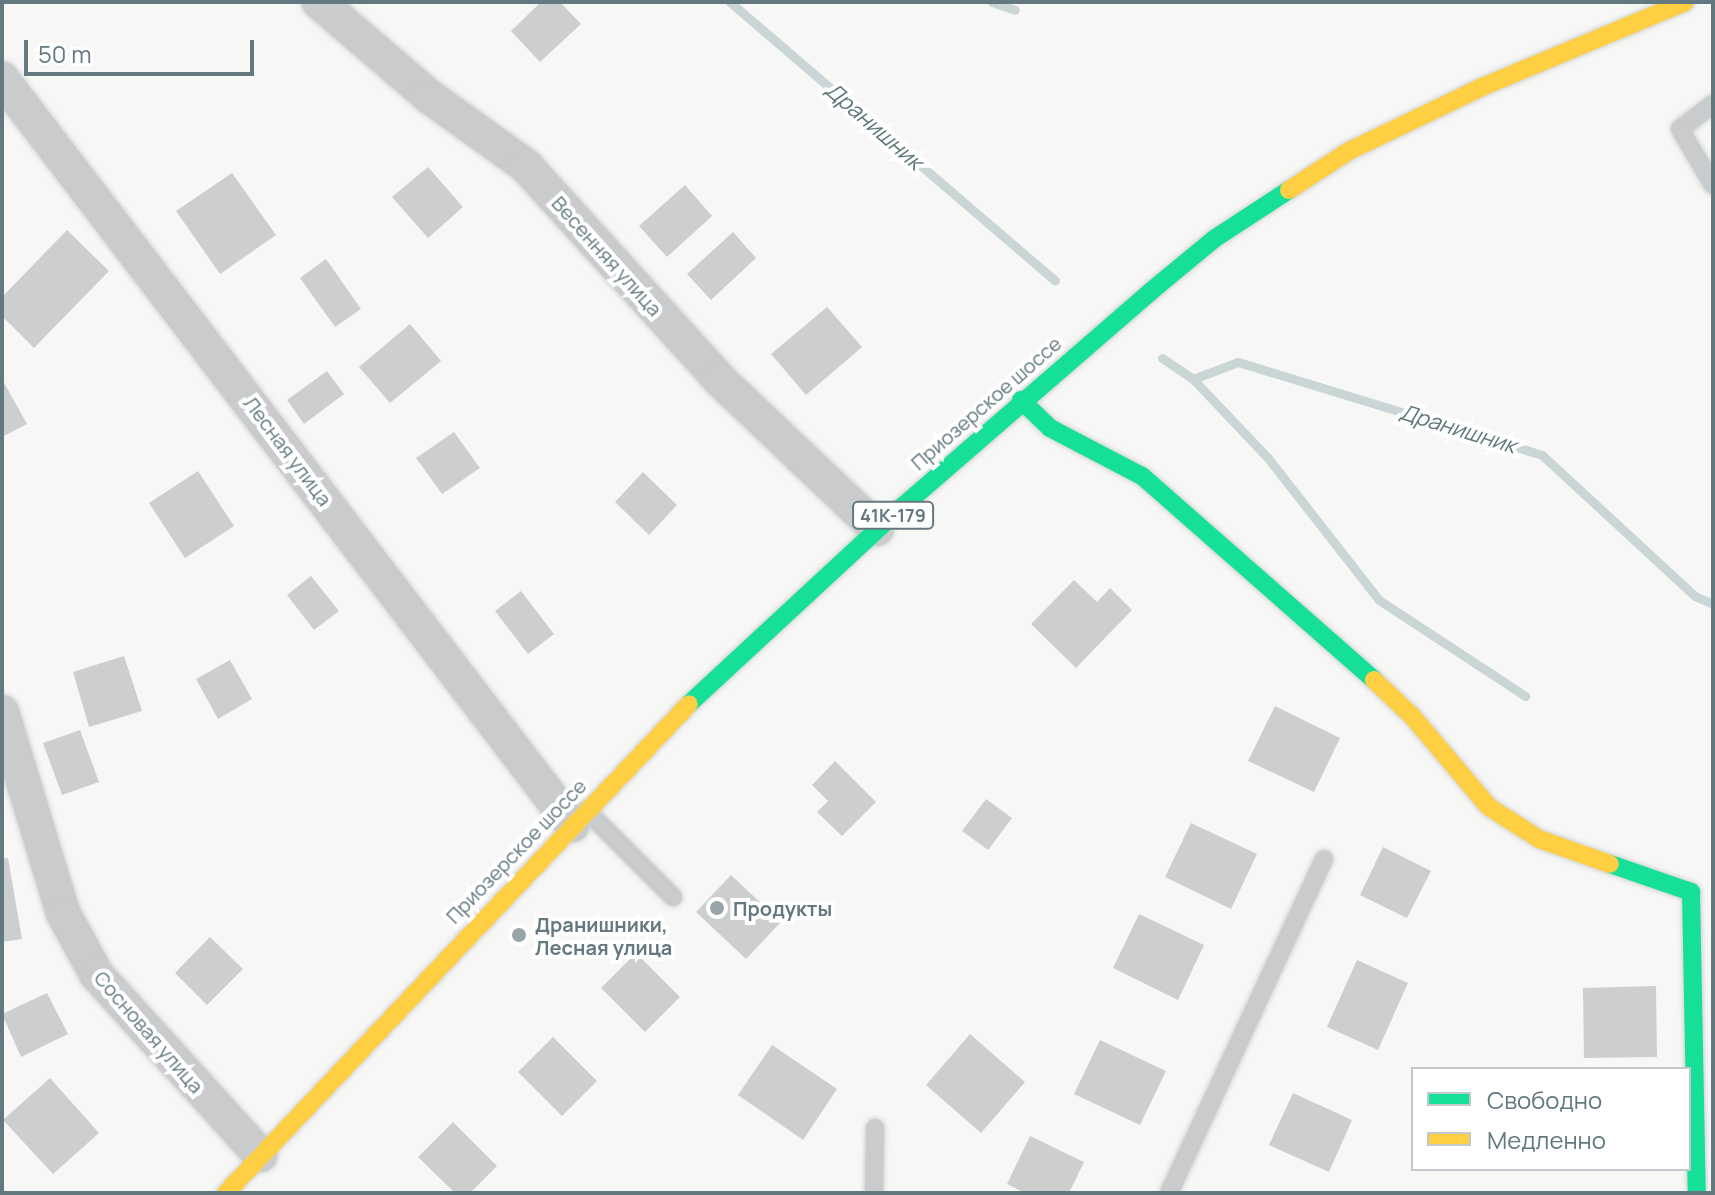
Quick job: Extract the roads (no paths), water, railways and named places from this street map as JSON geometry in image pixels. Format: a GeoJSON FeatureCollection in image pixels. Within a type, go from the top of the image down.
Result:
{"type":"FeatureCollection","features":[{"type":"Feature","properties":{"kind":"main road","name":"Приозерское шоссе"},"geometry":{"type":"LineString","coordinates":[[226,1193],[686,707],[1021,400],[1214,239],[1349,151],[1495,81],[1685,2]]}},
{"type":"Feature","properties":{"kind":"main road"},"geometry":{"type":"LineString","coordinates":[[1021,400],[1050,428],[1142,476],[1304,614],[1412,716],[1489,807],[1539,839],[1691,892],[1697,1193]]}},
{"type":"Feature","properties":{"kind":"street","name":"Весенняя улица"},"geometry":{"type":"LineString","coordinates":[[319,2],[430,97],[526,166],[720,380],[877,529]]}},
{"type":"Feature","properties":{"kind":"street","name":"Лесная улица"},"geometry":{"type":"LineString","coordinates":[[2,79],[579,818]]}},
{"type":"Feature","properties":{"kind":"street","name":"Сосновая улица"},"geometry":{"type":"LineString","coordinates":[[2,712],[63,913],[97,975],[260,1155]]}},
{"type":"Feature","properties":{"kind":"lane"},"geometry":{"type":"LineString","coordinates":[[1713,104],[1680,129],[1713,185]]}},
{"type":"Feature","properties":{"kind":"lane"},"geometry":{"type":"LineString","coordinates":[[579,818],[673,897]]}},
{"type":"Feature","properties":{"kind":"lane"},"geometry":{"type":"LineString","coordinates":[[1169,1193],[1324,859]]}},
{"type":"Feature","properties":{"kind":"lane"},"geometry":{"type":"LineString","coordinates":[[874,1193],[875,1128]]}},
{"type":"Feature","properties":{"kind":"waterway","name":"Дранишник"},"geometry":{"type":"LineString","coordinates":[[730,2],[1055,281]]}},
{"type":"Feature","properties":{"kind":"waterway"},"geometry":{"type":"LineString","coordinates":[[992,2],[1015,10]]}},
{"type":"Feature","properties":{"kind":"waterway"},"geometry":{"type":"LineString","coordinates":[[1162,358],[1193,379],[1268,458],[1379,600],[1525,696]]}},
{"type":"Feature","properties":{"kind":"waterway","name":"Дранишник"},"geometry":{"type":"LineString","coordinates":[[1193,379],[1238,362],[1542,455],[1695,596],[1713,604]]}},
{"type":"Feature","properties":{"kind":"place","name":"Продукты"},"geometry":{"type":"Point","coordinates":[717,908]}},
{"type":"Feature","properties":{"kind":"place","name":"Дранишники, Лесная улица"},"geometry":{"type":"Point","coordinates":[519,935]}}]}
